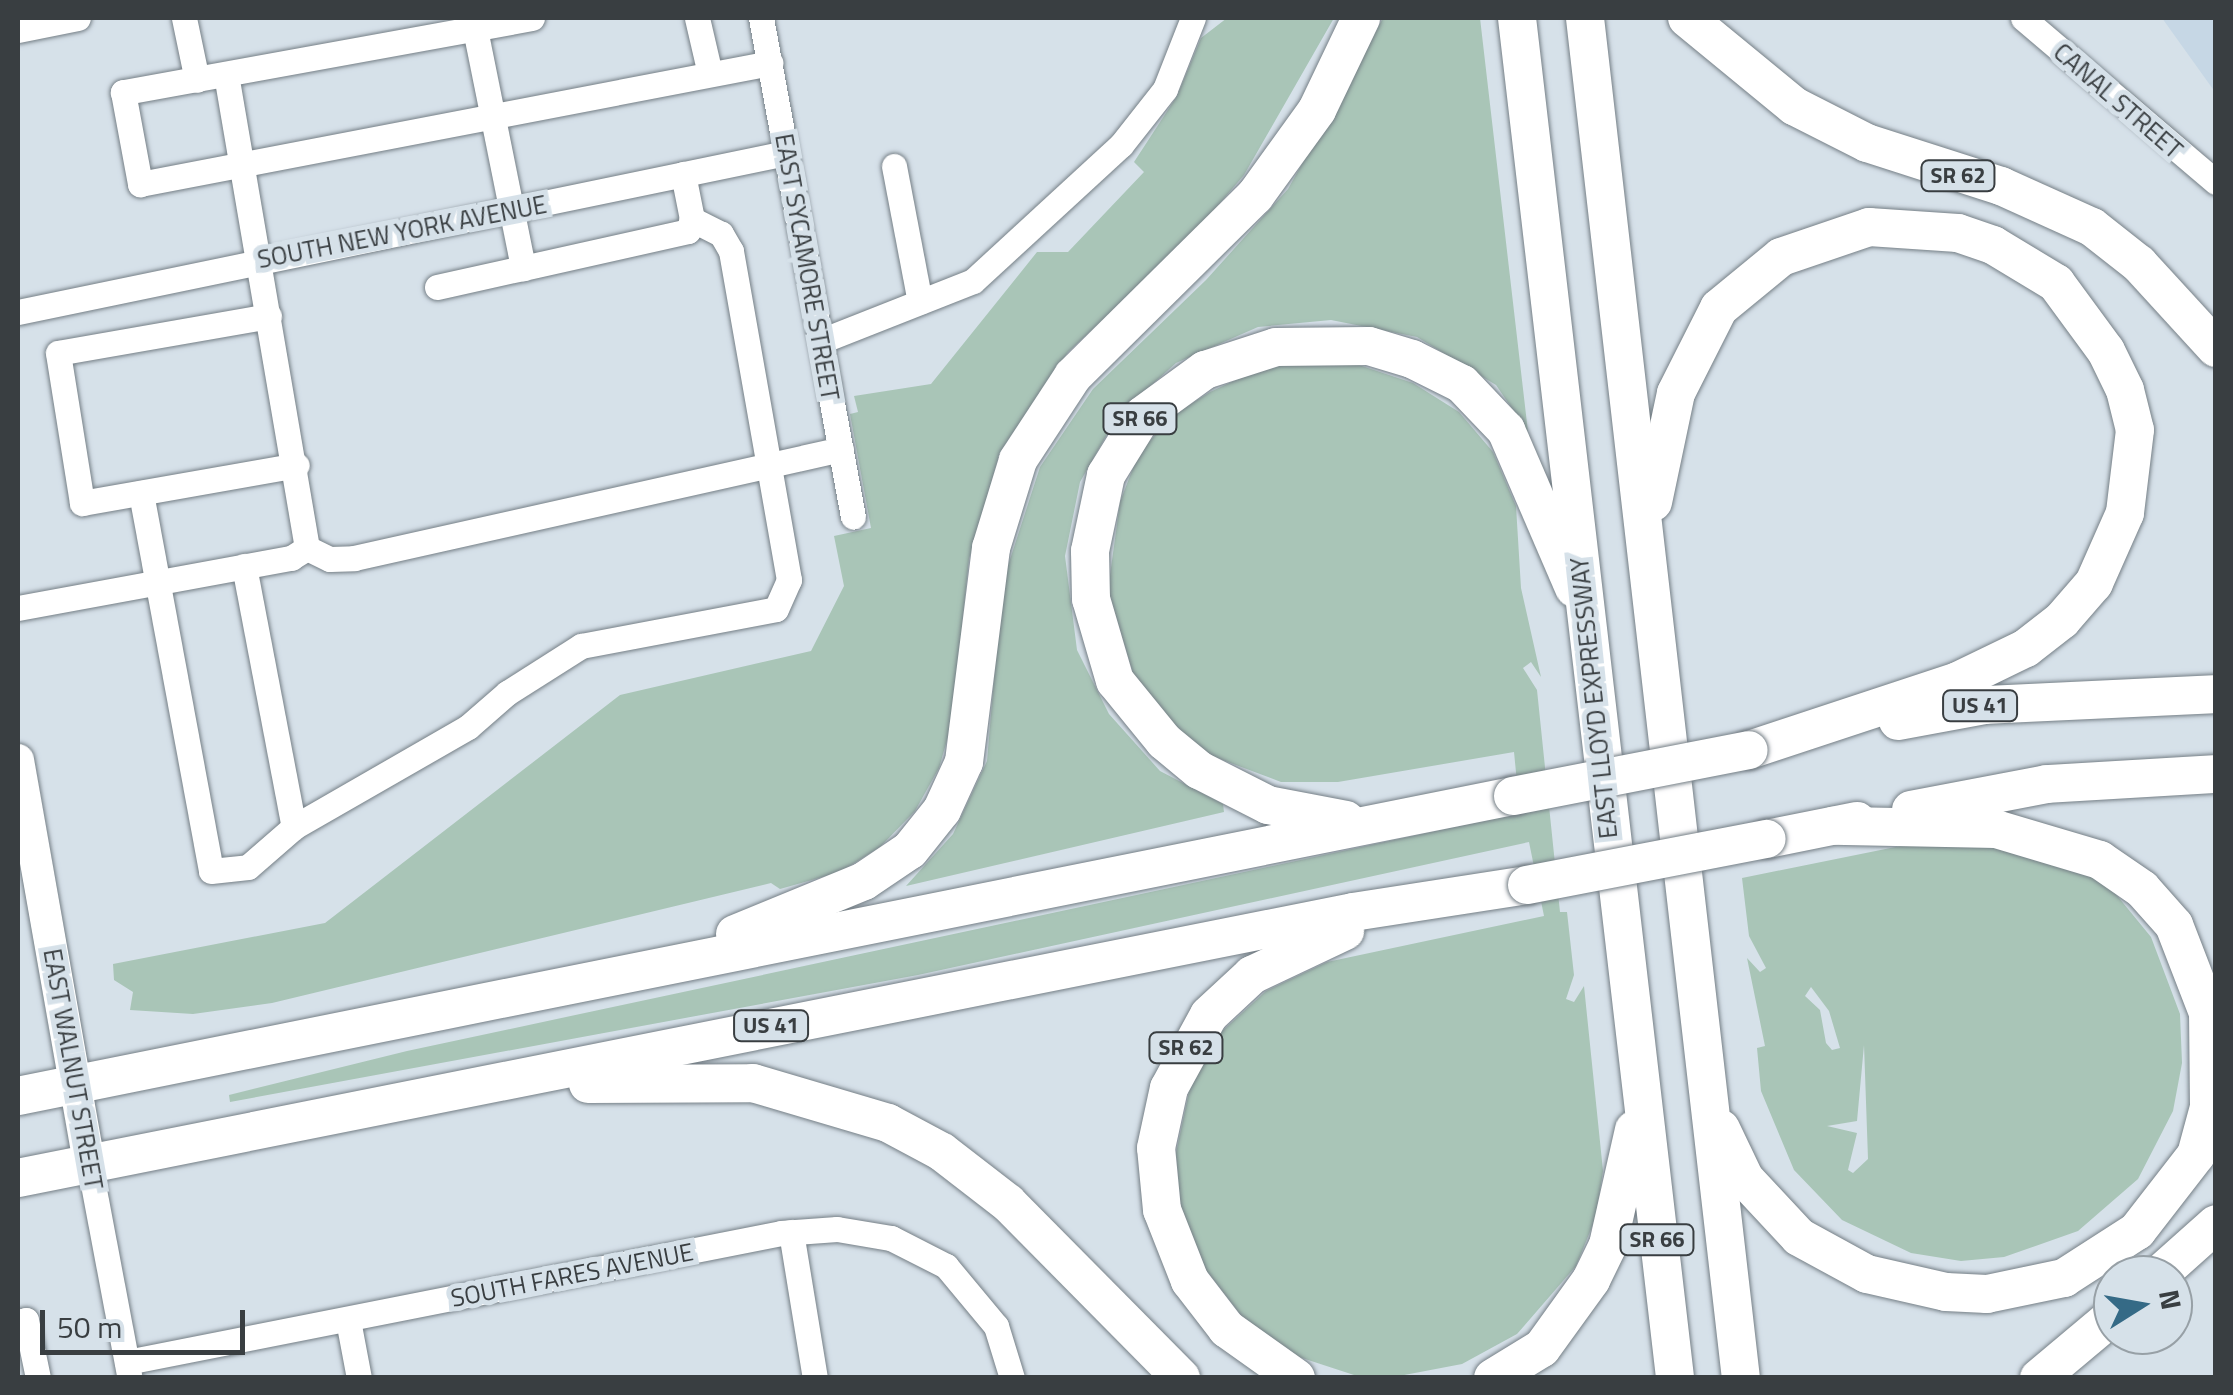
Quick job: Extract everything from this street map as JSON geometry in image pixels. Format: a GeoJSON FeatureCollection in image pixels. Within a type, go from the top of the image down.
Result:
{"type":"FeatureCollection","features":[{"type":"Feature","properties":{"kind":"highway"},"geometry":{"type":"LineString","coordinates":[[607,978],[864,881],[910,850],[942,810],[964,762],[992,548],[1018,460],[1073,376],[1255,196],[1317,110],[1361,18]]}},
{"type":"Feature","properties":{"kind":"highway","name":"EAST LLOYD EXPRESSWAY"},"geometry":{"type":"LineString","coordinates":[[1518,18],[1640,1103],[1675,1378]]}},
{"type":"Feature","properties":{"kind":"highway"},"geometry":{"type":"LineString","coordinates":[[1585,18],[1741,1378]]}},
{"type":"Feature","properties":{"kind":"highway","name":"SR 62"},"geometry":{"type":"LineString","coordinates":[[1687,18],[1808,113],[1867,143],[2001,186],[2092,227],[2139,264],[2216,348]]}},
{"type":"Feature","properties":{"kind":"highway"},"geometry":{"type":"LineString","coordinates":[[1646,534],[1676,393],[1698,342],[1719,308],[1748,283],[1781,257],[1816,242],[1869,227],[1912,226],[1993,245],[2056,283],[2112,364],[2134,430],[2125,512],[2094,583],[2062,620],[2026,648],[1958,681],[1749,750]]}},
{"type":"Feature","properties":{"kind":"highway","name":"SR 66"},"geometry":{"type":"LineString","coordinates":[[1399,820],[1307,814],[1232,788],[1164,741],[1115,681],[1100,642],[1090,552],[1106,475],[1143,415],[1206,370],[1276,347],[1369,346],[1412,359],[1462,384],[1506,430],[1548,539],[1584,608]]}},
{"type":"Feature","properties":{"kind":"highway","name":"US 41"},"geometry":{"type":"LineString","coordinates":[[18,1096],[1985,705],[2216,694]]}},
{"type":"Feature","properties":{"kind":"highway","name":"US 41"},"geometry":{"type":"LineString","coordinates":[[18,1178],[1353,912],[1527,885],[2047,784],[2216,774]]}},
{"type":"Feature","properties":{"kind":"highway"},"geometry":{"type":"LineString","coordinates":[[1706,1085],[1726,1144],[1771,1211],[1833,1258],[1907,1287],[1987,1294],[2064,1278],[2138,1232],[2196,1155],[2210,1107],[2208,1013],[2174,924],[2142,890],[2100,860],[1996,829],[1833,826]]}},
{"type":"Feature","properties":{"kind":"highway","name":"SR 62"},"geometry":{"type":"LineString","coordinates":[[1296,1378],[1227,1329],[1176,1255],[1156,1164],[1162,1116],[1182,1056],[1228,995],[1291,953],[1427,904],[1527,885]]}},
{"type":"Feature","properties":{"kind":"highway"},"geometry":{"type":"LineString","coordinates":[[343,1113],[549,1086],[700,1078],[753,1083],[852,1108],[977,1176],[1181,1378]]}},
{"type":"Feature","properties":{"kind":"highway"},"geometry":{"type":"LineString","coordinates":[[1494,1378],[1542,1348],[1590,1280],[1608,1245],[1640,1103]]}},
{"type":"Feature","properties":{"kind":"highway"},"geometry":{"type":"LineString","coordinates":[[2181,1255],[2216,1224]]}},
{"type":"Feature","properties":{"kind":"highway"},"geometry":{"type":"LineString","coordinates":[[2039,1378],[2093,1333]]}},
{"type":"Feature","properties":{"kind":"main road","name":"EAST WALNUT STREET"},"geometry":{"type":"LineString","coordinates":[[19,780],[89,1163]]}},
{"type":"Feature","properties":{"kind":"street"},"geometry":{"type":"LineString","coordinates":[[18,30],[78,18]]}},
{"type":"Feature","properties":{"kind":"street"},"geometry":{"type":"LineString","coordinates":[[184,18],[197,80]]}},
{"type":"Feature","properties":{"kind":"street"},"geometry":{"type":"LineString","coordinates":[[532,18],[123,92],[140,184],[770,63]]}},
{"type":"Feature","properties":{"kind":"street"},"geometry":{"type":"LineString","coordinates":[[697,18],[710,74]]}},
{"type":"Feature","properties":{"kind":"street","name":"EAST SYCAMORE STREET"},"geometry":{"type":"LineString","coordinates":[[761,18],[853,517]]}},
{"type":"Feature","properties":{"kind":"street"},"geometry":{"type":"LineString","coordinates":[[821,342],[973,280],[1121,145],[1165,88],[1193,18]]}},
{"type":"Feature","properties":{"kind":"street","name":"CANAL STREET"},"geometry":{"type":"LineString","coordinates":[[2023,18],[2216,182]]}},
{"type":"Feature","properties":{"kind":"street"},"geometry":{"type":"LineString","coordinates":[[475,29],[523,268]]}},
{"type":"Feature","properties":{"kind":"street"},"geometry":{"type":"LineString","coordinates":[[226,75],[296,465],[307,548]]}},
{"type":"Feature","properties":{"kind":"street","name":"SOUTH NEW YORK AVENUE"},"geometry":{"type":"LineString","coordinates":[[18,312],[786,153]]}},
{"type":"Feature","properties":{"kind":"street"},"geometry":{"type":"LineString","coordinates":[[894,166],[920,302]]}},
{"type":"Feature","properties":{"kind":"street"},"geometry":{"type":"LineString","coordinates":[[683,174],[692,219]]}},
{"type":"Feature","properties":{"kind":"street"},"geometry":{"type":"LineString","coordinates":[[437,286],[678,236],[692,219]]}},
{"type":"Feature","properties":{"kind":"street"},"geometry":{"type":"LineString","coordinates":[[140,493],[212,872],[248,867],[294,826],[468,727],[507,692],[581,646],[776,609],[790,580],[731,251],[721,234],[692,219]]}},
{"type":"Feature","properties":{"kind":"street"},"geometry":{"type":"LineString","coordinates":[[269,316],[58,353],[82,504],[296,465]]}},
{"type":"Feature","properties":{"kind":"street"},"geometry":{"type":"LineString","coordinates":[[18,608],[244,566],[307,548],[330,559],[354,558],[841,448]]}},
{"type":"Feature","properties":{"kind":"street"},"geometry":{"type":"LineString","coordinates":[[244,566],[294,826]]}},
{"type":"Feature","properties":{"kind":"street","name":"EAST WALNUT STREET"},"geometry":{"type":"LineString","coordinates":[[89,1163],[128,1370]]}},
{"type":"Feature","properties":{"kind":"street","name":"SOUTH FARES AVENUE"},"geometry":{"type":"LineString","coordinates":[[128,1370],[348,1320],[791,1232],[837,1229],[891,1238],[946,1266],[990,1316],[1012,1378]]}},
{"type":"Feature","properties":{"kind":"street"},"geometry":{"type":"LineString","coordinates":[[791,1232],[815,1378]]}},
{"type":"Feature","properties":{"kind":"street"},"geometry":{"type":"LineString","coordinates":[[18,1322],[26,1320],[38,1378]]}},
{"type":"Feature","properties":{"kind":"street"},"geometry":{"type":"LineString","coordinates":[[348,1320],[359,1378]]}},
{"type":"Feature","properties":{"kind":"shaded area"},"geometry":{"type":"Polygon","coordinates":[[[2162,18],[2215,18],[2215,92],[2162,18]]]}},
{"type":"Feature","properties":{"kind":"green space"},"geometry":{"type":"Polygon","coordinates":[[[1227,18],[1334,18],[1244,175],[1185,244],[1068,352],[1000,452],[969,559],[952,723],[939,768],[915,811],[880,847],[840,872],[780,889],[771,883],[272,1003],[193,1014],[130,1010],[133,992],[114,980],[113,964],[325,923],[620,695],[811,651],[844,586],[834,536],[871,528],[850,414],[858,412],[854,396],[931,384],[1037,252],[1068,252],[1144,172],[1134,162],[1177,96],[1201,38],[1227,18]]]}},
{"type":"Feature","properties":{"kind":"green space"},"geometry":{"type":"Polygon","coordinates":[[[1383,18],[1480,18],[1528,432],[1496,385],[1417,337],[1331,320],[1258,327],[1176,363],[1118,415],[1080,482],[1065,556],[1077,650],[1109,714],[1160,771],[1223,804],[1224,812],[906,886],[953,834],[987,761],[1002,584],[1040,467],[1093,389],[1206,280],[1288,189],[1383,18]]]}},
{"type":"Feature","properties":{"kind":"green space"},"geometry":{"type":"Polygon","coordinates":[[[1304,361],[1359,365],[1413,383],[1459,412],[1493,452],[1516,506],[1521,588],[1541,677],[1531,662],[1523,668],[1537,690],[1560,912],[1567,912],[1574,975],[1566,999],[1574,1002],[1584,986],[1603,1171],[1596,1217],[1576,1266],[1517,1334],[1462,1364],[1399,1376],[1354,1375],[1299,1357],[1247,1323],[1199,1261],[1181,1211],[1176,1153],[1190,1087],[1220,1033],[1266,991],[1327,962],[1544,916],[1529,842],[918,975],[230,1102],[229,1095],[407,1051],[1520,813],[1514,752],[1338,782],[1281,782],[1212,756],[1163,717],[1135,680],[1108,590],[1120,502],[1138,455],[1170,417],[1210,392],[1253,372],[1304,361]]]}},
{"type":"Feature","properties":{"kind":"green space"},"geometry":{"type":"Polygon","coordinates":[[[1930,840],[2041,847],[2110,887],[2151,937],[2180,1014],[2182,1063],[2173,1111],[2138,1179],[2078,1231],[2004,1257],[1961,1261],[1911,1253],[1842,1220],[1794,1170],[1761,1091],[1757,1048],[1765,1046],[1747,958],[1760,972],[1766,968],[1749,936],[1742,878],[1930,840]],[[1811,987],[1805,996],[1820,1010],[1826,1043],[1832,1050],[1840,1048],[1829,1011],[1811,987]],[[1864,1045],[1857,1121],[1827,1126],[1857,1133],[1848,1170],[1853,1173],[1868,1159],[1864,1045]]]}}]}
